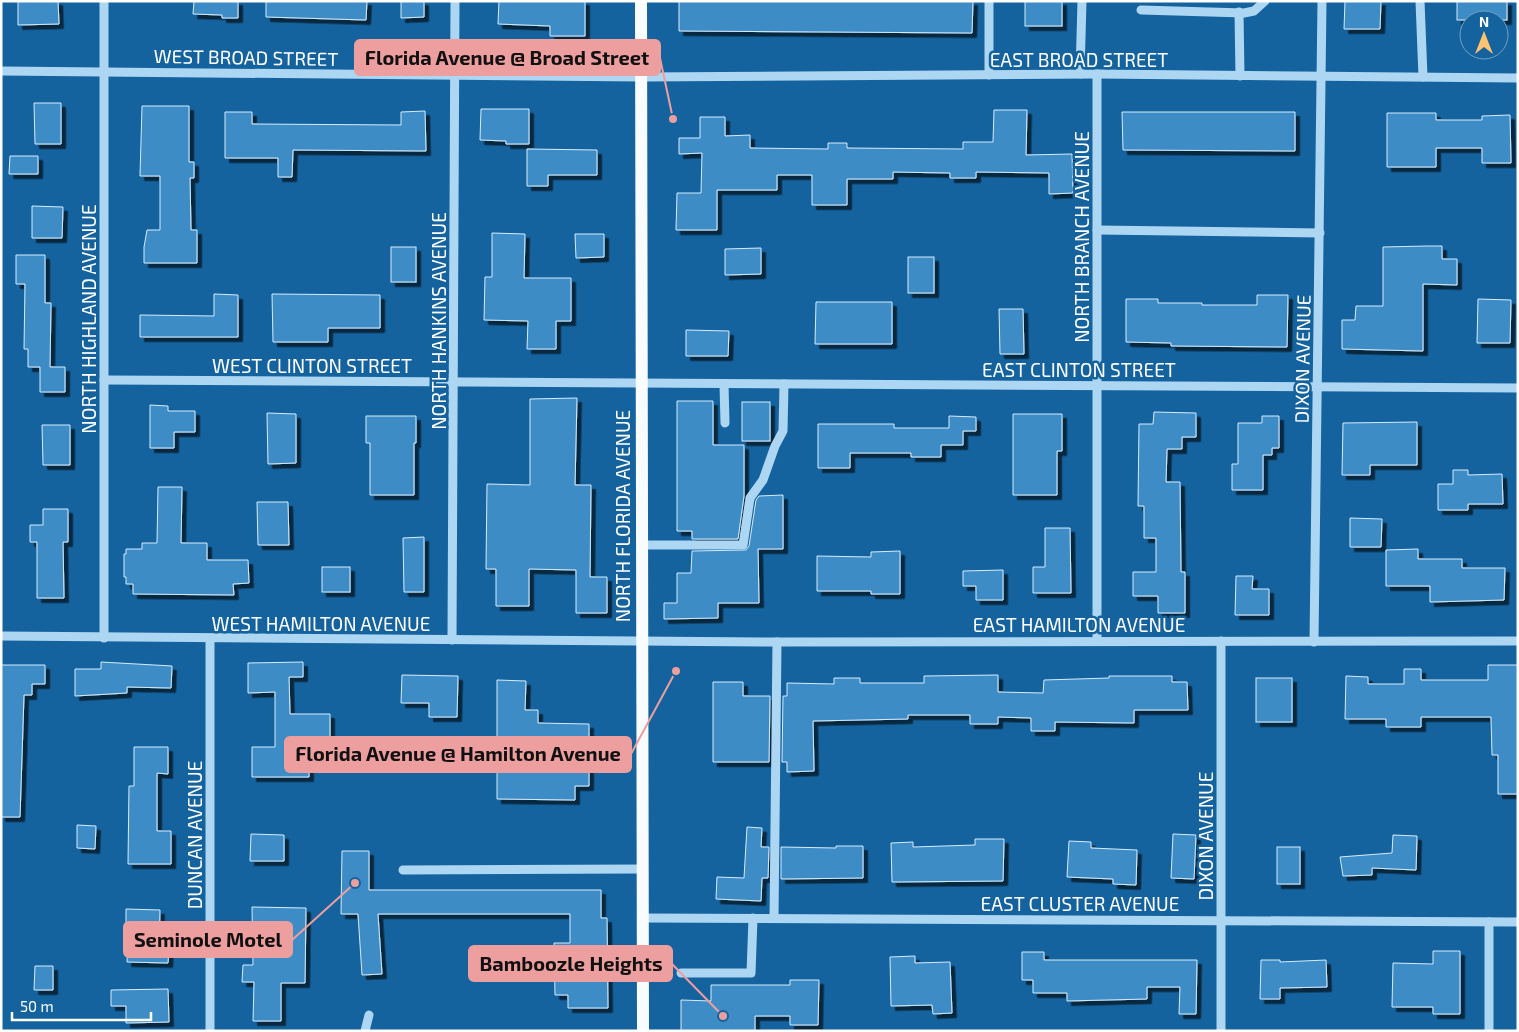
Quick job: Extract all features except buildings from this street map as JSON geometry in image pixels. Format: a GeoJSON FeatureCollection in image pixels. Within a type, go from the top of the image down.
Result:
{"type":"FeatureCollection","features":[{"type":"Feature","properties":{"kind":"main road","name":"NORTH FLORIDA AVENUE"},"geometry":{"type":"LineString","coordinates":[[641,1],[642,1031]]}},
{"type":"Feature","properties":{"kind":"street","name":"NORTH HIGHLAND AVENUE"},"geometry":{"type":"LineString","coordinates":[[104,1],[104,638]]}},
{"type":"Feature","properties":{"kind":"street","name":"NORTH HANKINS AVENUE"},"geometry":{"type":"LineString","coordinates":[[452,640],[455,1]]}},
{"type":"Feature","properties":{"kind":"street"},"geometry":{"type":"LineString","coordinates":[[989,1],[989,75]]}},
{"type":"Feature","properties":{"kind":"street"},"geometry":{"type":"LineString","coordinates":[[1080,74],[1082,1]]}},
{"type":"Feature","properties":{"kind":"street"},"geometry":{"type":"LineString","coordinates":[[1141,10],[1254,11],[1265,1]]}},
{"type":"Feature","properties":{"kind":"street","name":"DIXON AVENUE"},"geometry":{"type":"LineString","coordinates":[[1314,642],[1322,1]]}},
{"type":"Feature","properties":{"kind":"street"},"geometry":{"type":"LineString","coordinates":[[1420,1],[1422,77]]}},
{"type":"Feature","properties":{"kind":"street"},"geometry":{"type":"LineString","coordinates":[[1240,12],[1240,76]]}},
{"type":"Feature","properties":{"kind":"street","name":"WEST BROAD STREET"},"geometry":{"type":"LineString","coordinates":[[1,71],[641,76]]}},
{"type":"Feature","properties":{"kind":"street","name":"EAST BROAD STREET"},"geometry":{"type":"LineString","coordinates":[[641,76],[1097,74],[1518,78]]}},
{"type":"Feature","properties":{"kind":"street","name":"NORTH BRANCH AVENUE"},"geometry":{"type":"LineString","coordinates":[[1097,74],[1097,640]]}},
{"type":"Feature","properties":{"kind":"street"},"geometry":{"type":"LineString","coordinates":[[1097,230],[1320,233]]}},
{"type":"Feature","properties":{"kind":"street","name":"WEST CLINTON STREET"},"geometry":{"type":"LineString","coordinates":[[104,380],[640,384]]}},
{"type":"Feature","properties":{"kind":"street","name":"EAST CLINTON STREET"},"geometry":{"type":"LineString","coordinates":[[640,384],[1518,388]]}},
{"type":"Feature","properties":{"kind":"street"},"geometry":{"type":"LineString","coordinates":[[724,384],[725,423]]}},
{"type":"Feature","properties":{"kind":"street"},"geometry":{"type":"LineString","coordinates":[[641,546],[743,544],[750,498],[763,480],[775,446],[783,431],[784,384]]}},
{"type":"Feature","properties":{"kind":"street","name":"WEST HAMILTON AVENUE"},"geometry":{"type":"LineString","coordinates":[[1,636],[641,641]]}},
{"type":"Feature","properties":{"kind":"street","name":"DUNCAN AVENUE"},"geometry":{"type":"LineString","coordinates":[[210,639],[210,1031]]}},
{"type":"Feature","properties":{"kind":"street","name":"EAST HAMILTON AVENUE"},"geometry":{"type":"LineString","coordinates":[[641,641],[1518,641]]}},
{"type":"Feature","properties":{"kind":"street","name":"DIXON AVENUE"},"geometry":{"type":"LineString","coordinates":[[1221,641],[1221,1031]]}},
{"type":"Feature","properties":{"kind":"street"},"geometry":{"type":"LineString","coordinates":[[774,918],[777,642]]}},
{"type":"Feature","properties":{"kind":"street"},"geometry":{"type":"LineString","coordinates":[[402,870],[642,869]]}},
{"type":"Feature","properties":{"kind":"street","name":"EAST CLUSTER AVENUE"},"geometry":{"type":"LineString","coordinates":[[642,918],[1221,919],[1518,922]]}},
{"type":"Feature","properties":{"kind":"street"},"geometry":{"type":"LineString","coordinates":[[681,973],[751,972],[753,918]]}},
{"type":"Feature","properties":{"kind":"street"},"geometry":{"type":"LineString","coordinates":[[1489,922],[1489,1031]]}},
{"type":"Feature","properties":{"kind":"street"},"geometry":{"type":"LineString","coordinates":[[366,1031],[369,1015]]}},
{"type":"Feature","properties":{"kind":"place","name":"Florida Avenue @ Broad Street"},"geometry":{"type":"Point","coordinates":[673,119]}},
{"type":"Feature","properties":{"kind":"place","name":"Florida Avenue @ Hamilton Avenue"},"geometry":{"type":"Point","coordinates":[676,671]}},
{"type":"Feature","properties":{"kind":"place","name":"Seminole Motel"},"geometry":{"type":"Point","coordinates":[355,883]}},
{"type":"Feature","properties":{"kind":"place","name":"Bamboozle Heights"},"geometry":{"type":"Point","coordinates":[723,1016]}}]}
